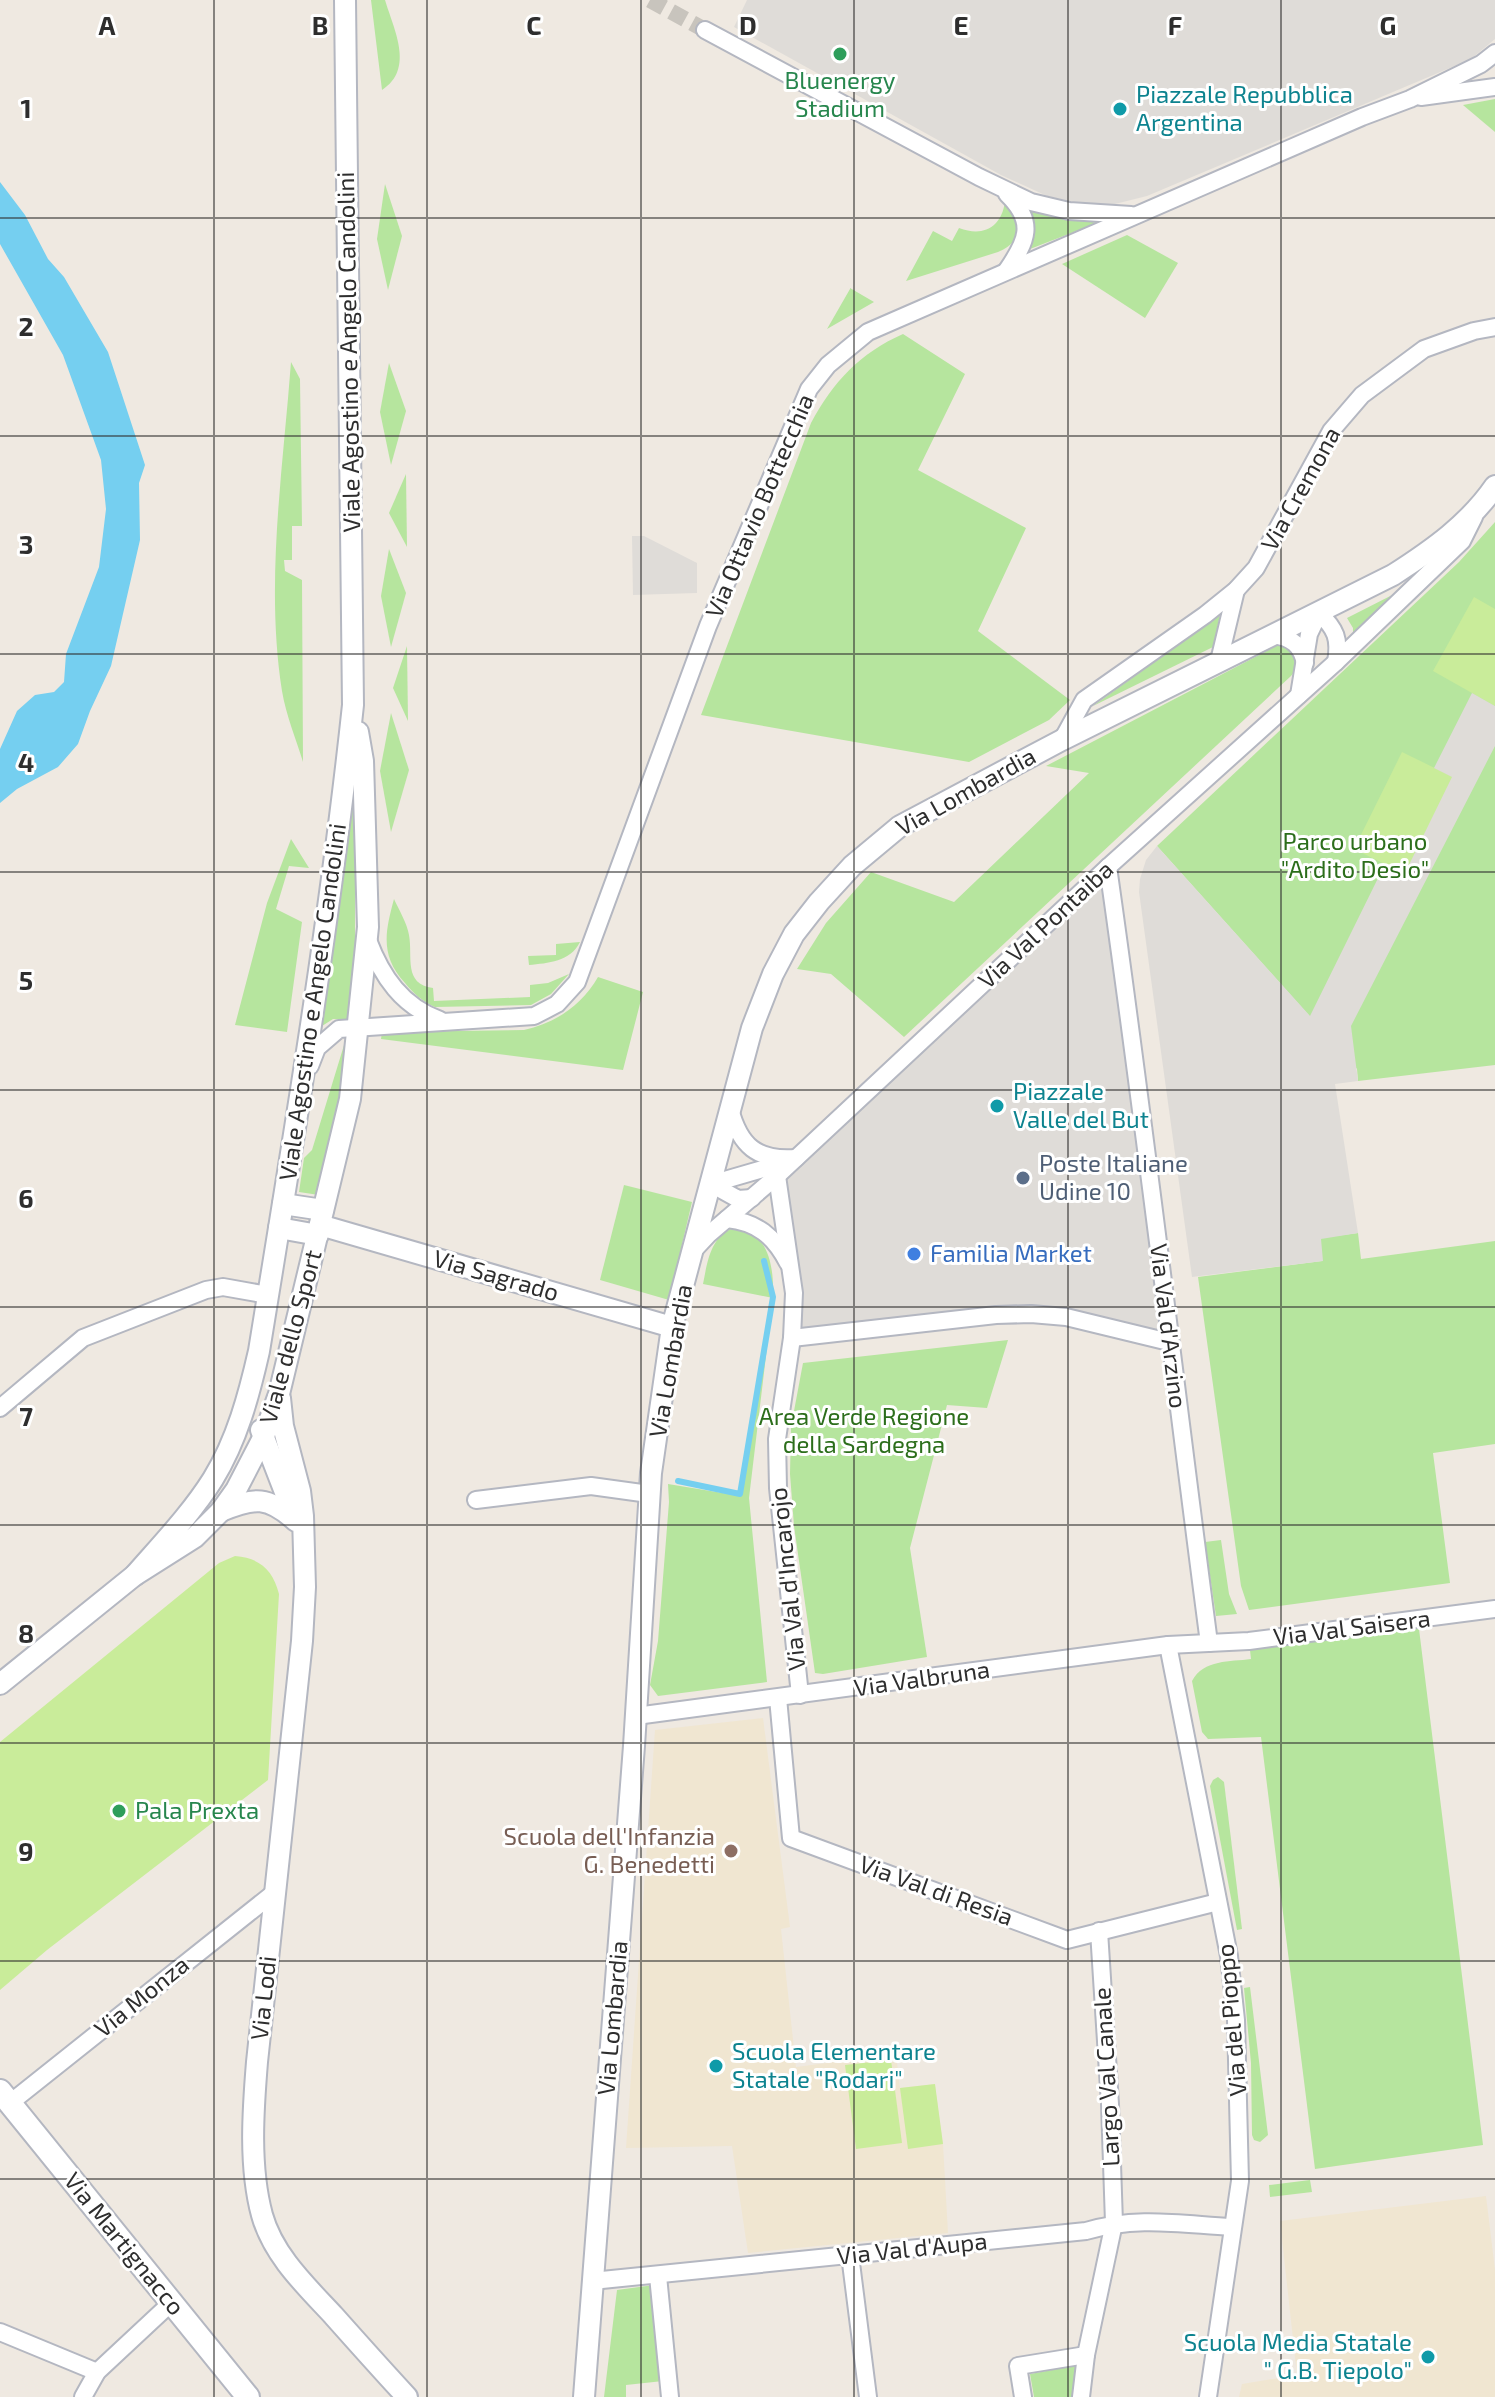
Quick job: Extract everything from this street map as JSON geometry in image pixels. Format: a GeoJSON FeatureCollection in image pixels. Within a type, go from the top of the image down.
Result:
{"type":"FeatureCollection","features":[{"type":"Feature","properties":{"kind":"main road","name":"Via Martignacco"},"geometry":{"type":"LineString","coordinates":[[5,2097],[248,2397]]}},
{"type":"Feature","properties":{"kind":"street","name":"Viale Agostino e Angelo Candolini"},"geometry":{"type":"LineString","coordinates":[[345,0],[353,705],[303,1088],[281,1216],[321,1223],[350,1099],[368,940],[363,761],[353,705]]}},
{"type":"Feature","properties":{"kind":"street"},"geometry":{"type":"LineString","coordinates":[[705,30],[1000,188],[1051,208],[1137,215]]}},
{"type":"Feature","properties":{"kind":"street","name":"Via Ottavio Bottecchia"},"geometry":{"type":"LineString","coordinates":[[303,1088],[313,1057],[324,1040],[339,1029],[534,1016],[557,1004],[577,982],[708,626],[780,454],[809,389],[848,347],[868,332],[1007,270],[1410,99],[1481,64],[1495,53]]}},
{"type":"Feature","properties":{"kind":"street","name":"Via Ottavio Bottecchia"},"geometry":{"type":"LineString","coordinates":[[1410,99],[1495,87]]}},
{"type":"Feature","properties":{"kind":"street"},"geometry":{"type":"LineString","coordinates":[[1000,188],[1016,203],[1025,224],[1023,243],[1007,270]]}},
{"type":"Feature","properties":{"kind":"street","name":"Via Cremona"},"geometry":{"type":"LineString","coordinates":[[1062,740],[1084,700],[1236,590],[1256,568],[1331,431],[1362,395],[1424,349],[1495,327]]}},
{"type":"Feature","properties":{"kind":"street","name":"Via Lombardia"},"geometry":{"type":"LineString","coordinates":[[584,2397],[636,1716],[649,1494],[672,1327],[752,1028],[773,974],[794,934],[819,902],[852,866],[900,826],[1062,740],[1393,575],[1426,554],[1476,511],[1495,486]]}},
{"type":"Feature","properties":{"kind":"street","name":"Via Val Pontaiba"},"geometry":{"type":"LineString","coordinates":[[692,1251],[1108,867],[1336,662],[1462,541],[1476,511]]}},
{"type":"Feature","properties":{"kind":"street","name":"Via Cremona"},"geometry":{"type":"LineString","coordinates":[[1219,661],[1236,590]]}},
{"type":"Feature","properties":{"kind":"street"},"geometry":{"type":"LineString","coordinates":[[1299,695],[1309,634],[1319,613],[1338,638],[1336,662]]}},
{"type":"Feature","properties":{"kind":"street"},"geometry":{"type":"LineString","coordinates":[[1274,635],[1286,637],[1296,644],[1305,665]]}},
{"type":"Feature","properties":{"kind":"street","name":"Via Val d'Arzino"},"geometry":{"type":"LineString","coordinates":[[1108,867],[1142,1102],[1169,1342],[1209,1643]]}},
{"type":"Feature","properties":{"kind":"street"},"geometry":{"type":"LineString","coordinates":[[368,940],[378,966],[400,996],[426,1015],[445,1022]]}},
{"type":"Feature","properties":{"kind":"street"},"geometry":{"type":"LineString","coordinates":[[730,1109],[736,1130],[753,1150],[775,1160],[796,1158]]}},
{"type":"Feature","properties":{"kind":"street","name":"Via Val Pontaiba"},"geometry":{"type":"LineString","coordinates":[[711,1184],[776,1172]]}},
{"type":"Feature","properties":{"kind":"street","name":"Via Val d'Incarojo"},"geometry":{"type":"LineString","coordinates":[[776,1172],[792,1272],[792,1338],[777,1439],[777,1475],[800,1695]]}},
{"type":"Feature","properties":{"kind":"street"},"geometry":{"type":"LineString","coordinates":[[711,1184],[738,1199],[752,1198],[756,1220],[782,1252],[792,1272]]}},
{"type":"Feature","properties":{"kind":"street","name":"Viale dello Sport"},"geometry":{"type":"LineString","coordinates":[[135,1575],[187,1515],[214,1478],[234,1437],[251,1388],[281,1216]]}},
{"type":"Feature","properties":{"kind":"street"},"geometry":{"type":"LineString","coordinates":[[727,1219],[744,1220],[766,1233]]}},
{"type":"Feature","properties":{"kind":"street","name":"Via Sagrado"},"geometry":{"type":"LineString","coordinates":[[321,1223],[672,1327]]}},
{"type":"Feature","properties":{"kind":"street","name":"Viale dello Sport"},"geometry":{"type":"LineString","coordinates":[[0,1684],[135,1575],[195,1537],[221,1511],[248,1470],[279,1394],[321,1223]]}},
{"type":"Feature","properties":{"kind":"street"},"geometry":{"type":"LineString","coordinates":[[0,1408],[71,1347],[97,1331],[206,1290],[223,1287],[268,1295]]}},
{"type":"Feature","properties":{"kind":"street"},"geometry":{"type":"LineString","coordinates":[[792,1338],[996,1315],[1031,1314],[1066,1317],[1169,1342]]}},
{"type":"Feature","properties":{"kind":"street","name":"Via Lodi"},"geometry":{"type":"LineString","coordinates":[[251,1388],[256,1418],[296,1521],[303,1549]]}},
{"type":"Feature","properties":{"kind":"street","name":"Via Lodi"},"geometry":{"type":"LineString","coordinates":[[279,1394],[283,1426],[300,1491],[305,1587],[254,2107],[257,2186],[262,2217],[276,2247],[293,2271],[407,2397]]}},
{"type":"Feature","properties":{"kind":"street"},"geometry":{"type":"LineString","coordinates":[[476,1500],[591,1486],[649,1494]]}},
{"type":"Feature","properties":{"kind":"street"},"geometry":{"type":"LineString","coordinates":[[221,1511],[240,1504],[264,1501],[274,1503],[296,1521]]}},
{"type":"Feature","properties":{"kind":"street","name":"Via Val Saisera"},"geometry":{"type":"LineString","coordinates":[[1209,1643],[1249,1641],[1495,1609]]}},
{"type":"Feature","properties":{"kind":"street","name":"Via Valbruna"},"geometry":{"type":"LineString","coordinates":[[636,1716],[1168,1645],[1209,1643]]}},
{"type":"Feature","properties":{"kind":"street","name":"Via del Pioppo"},"geometry":{"type":"LineString","coordinates":[[1168,1645],[1229,1956],[1237,2050],[1240,2168],[1208,2397]]}},
{"type":"Feature","properties":{"kind":"street","name":"Via Val di Resia"},"geometry":{"type":"LineString","coordinates":[[778,1698],[791,1838],[1067,1940],[1218,1902]]}},
{"type":"Feature","properties":{"kind":"street","name":"Via Monza"},"geometry":{"type":"LineString","coordinates":[[5,2097],[275,1892]]}},
{"type":"Feature","properties":{"kind":"street","name":"Largo Val Canale"},"geometry":{"type":"LineString","coordinates":[[1081,2397],[1086,2355],[1114,2223],[1099,1931]]}},
{"type":"Feature","properties":{"kind":"street","name":"Via Val d'Aupa"},"geometry":{"type":"LineString","coordinates":[[592,2281],[1086,2231],[1133,2221],[1231,2227]]}},
{"type":"Feature","properties":{"kind":"street"},"geometry":{"type":"LineString","coordinates":[[850,2255],[868,2397]]}},
{"type":"Feature","properties":{"kind":"street"},"geometry":{"type":"LineString","coordinates":[[658,2276],[670,2397]]}},
{"type":"Feature","properties":{"kind":"street"},"geometry":{"type":"LineString","coordinates":[[83,2397],[97,2372],[171,2303]]}},
{"type":"Feature","properties":{"kind":"street"},"geometry":{"type":"LineString","coordinates":[[0,2332],[97,2372]]}},
{"type":"Feature","properties":{"kind":"street"},"geometry":{"type":"LineString","coordinates":[[1023,2397],[1018,2366],[1086,2355]]}},
{"type":"Feature","properties":{"kind":"shaded area","name":"Piazzale Repubblica Argentina"},"geometry":{"type":"Polygon","coordinates":[[[747,0],[1495,0],[1495,39],[1471,59],[1147,196],[1115,204],[1084,204],[1047,196],[1001,175],[734,27],[747,0]]]}},
{"type":"Feature","properties":{"kind":"shaded area"},"geometry":{"type":"Polygon","coordinates":[[[632,536],[644,536],[697,563],[697,593],[633,595],[632,536]]]}},
{"type":"Feature","properties":{"kind":"shaded area","name":"Parco urbano \"Ardito Desio\""},"geometry":{"type":"Polygon","coordinates":[[[1472,693],[1495,706],[1495,746],[1351,1026],[1358,1081],[1335,1084],[1358,1233],[1321,1239],[1323,1261],[1192,1277],[1139,892],[1146,860],[1157,846],[1310,1016],[1385,864],[1405,873],[1452,777],[1434,768],[1472,693]]]}},
{"type":"Feature","properties":{"kind":"shaded area","name":"Piazzale Valle del But"},"geometry":{"type":"Polygon","coordinates":[[[1108,867],[1169,1342],[1066,1317],[792,1338],[777,1176],[1108,867]]]}},
{"type":"Feature","properties":{"kind":"shaded area"},"geometry":{"type":"Polygon","coordinates":[[[763,1718],[790,1927],[781,1929],[796,2067],[896,2054],[900,2088],[935,2084],[943,2144],[948,2233],[748,2253],[732,2146],[626,2148],[655,1730],[763,1718]]]}},
{"type":"Feature","properties":{"kind":"shaded area"},"geometry":{"type":"Polygon","coordinates":[[[1486,2196],[1495,2270],[1495,2397],[1239,2397],[1242,2384],[1297,2375],[1280,2221],[1486,2196]]]}},
{"type":"Feature","properties":{"kind":"green space"},"geometry":{"type":"Polygon","coordinates":[[[371,0],[385,0],[399,48],[398,71],[382,90],[371,0]]]}},
{"type":"Feature","properties":{"kind":"green space"},"geometry":{"type":"Polygon","coordinates":[[[1495,99],[1495,132],[1463,105],[1495,99]]]}},
{"type":"Feature","properties":{"kind":"green space"},"geometry":{"type":"Polygon","coordinates":[[[385,184],[402,236],[388,290],[377,239],[385,184]]]}},
{"type":"Feature","properties":{"kind":"green space"},"geometry":{"type":"Polygon","coordinates":[[[1005,202],[1018,230],[1007,247],[906,281],[933,231],[952,241],[959,228],[983,231],[1000,218],[1005,202]]]}},
{"type":"Feature","properties":{"kind":"green space"},"geometry":{"type":"Polygon","coordinates":[[[1029,208],[1097,223],[1030,249],[1034,228],[1029,208]]]}},
{"type":"Feature","properties":{"kind":"green space"},"geometry":{"type":"Polygon","coordinates":[[[1127,235],[1178,263],[1145,318],[1062,264],[1127,235]]]}},
{"type":"Feature","properties":{"kind":"green space"},"geometry":{"type":"Polygon","coordinates":[[[850,289],[874,302],[827,329],[850,289]]]}},
{"type":"Feature","properties":{"kind":"green space"},"geometry":{"type":"Polygon","coordinates":[[[903,334],[965,374],[918,470],[1026,528],[978,631],[1070,700],[1049,720],[969,762],[701,715],[811,423],[849,370],[874,350],[903,334]]]}},
{"type":"Feature","properties":{"kind":"green space"},"geometry":{"type":"Polygon","coordinates":[[[291,362],[300,379],[302,526],[292,526],[292,560],[284,560],[285,571],[302,580],[303,762],[282,691],[275,609],[277,526],[291,362]]]}},
{"type":"Feature","properties":{"kind":"green space"},"geometry":{"type":"Polygon","coordinates":[[[389,363],[406,411],[391,465],[380,412],[389,363]]]}},
{"type":"Feature","properties":{"kind":"green space"},"geometry":{"type":"Polygon","coordinates":[[[406,474],[407,547],[389,513],[406,474]]]}},
{"type":"Feature","properties":{"kind":"green space","name":"Parco urbano \"Ardito Desio\""},"geometry":{"type":"Polygon","coordinates":[[[1495,522],[1495,1065],[1358,1081],[1357,1069],[1157,846],[1459,562],[1495,522]]]}},
{"type":"Feature","properties":{"kind":"green space"},"geometry":{"type":"Polygon","coordinates":[[[389,549],[406,593],[391,647],[381,596],[389,549]]]}},
{"type":"Feature","properties":{"kind":"green space"},"geometry":{"type":"Polygon","coordinates":[[[1406,588],[1353,637],[1353,628],[1347,618],[1406,588]]]}},
{"type":"Feature","properties":{"kind":"green space"},"geometry":{"type":"Polygon","coordinates":[[[1474,597],[1495,609],[1495,706],[1433,671],[1474,597]]]}},
{"type":"Feature","properties":{"kind":"green space"},"geometry":{"type":"Polygon","coordinates":[[[1220,615],[1213,647],[1093,706],[1220,615]]]}},
{"type":"Feature","properties":{"kind":"green space"},"geometry":{"type":"Polygon","coordinates":[[[1282,643],[1298,656],[1291,676],[904,1037],[831,974],[797,969],[826,923],[871,872],[954,902],[1089,773],[1046,766],[1282,643]]]}},
{"type":"Feature","properties":{"kind":"green space"},"geometry":{"type":"Polygon","coordinates":[[[407,646],[408,721],[393,688],[407,646]]]}},
{"type":"Feature","properties":{"kind":"green space"},"geometry":{"type":"Polygon","coordinates":[[[391,713],[409,770],[391,832],[380,771],[391,713]]]}},
{"type":"Feature","properties":{"kind":"green space"},"geometry":{"type":"Polygon","coordinates":[[[1402,752],[1453,777],[1405,874],[1354,849],[1402,752]]]}},
{"type":"Feature","properties":{"kind":"green space"},"geometry":{"type":"Polygon","coordinates":[[[355,781],[355,957],[350,1020],[333,1019],[322,1026],[355,781]]]}},
{"type":"Feature","properties":{"kind":"green space"},"geometry":{"type":"Polygon","coordinates":[[[291,839],[309,868],[289,866],[276,909],[302,922],[287,1032],[235,1025],[267,903],[291,839]]]}},
{"type":"Feature","properties":{"kind":"green space"},"geometry":{"type":"Polygon","coordinates":[[[394,899],[408,930],[413,975],[417,981],[433,988],[434,1001],[530,997],[530,985],[548,983],[569,974],[551,994],[531,1005],[435,1007],[411,990],[391,963],[387,933],[394,899]]]}},
{"type":"Feature","properties":{"kind":"green space"},"geometry":{"type":"Polygon","coordinates":[[[580,942],[564,958],[529,965],[528,956],[556,955],[556,944],[580,942]]]}},
{"type":"Feature","properties":{"kind":"green space"},"geometry":{"type":"Polygon","coordinates":[[[598,977],[643,992],[623,1070],[381,1039],[382,1032],[524,1030],[536,1027],[557,1018],[576,1004],[598,977]]]}},
{"type":"Feature","properties":{"kind":"green space"},"geometry":{"type":"Polygon","coordinates":[[[348,1032],[352,1032],[319,1195],[299,1192],[304,1158],[312,1150],[348,1032]]]}},
{"type":"Feature","properties":{"kind":"green space"},"geometry":{"type":"Polygon","coordinates":[[[624,1185],[692,1202],[669,1300],[600,1280],[624,1185]]]}},
{"type":"Feature","properties":{"kind":"green space"},"geometry":{"type":"Polygon","coordinates":[[[731,1229],[754,1235],[767,1251],[773,1298],[703,1284],[714,1245],[731,1229]]]}},
{"type":"Feature","properties":{"kind":"green space"},"geometry":{"type":"Polygon","coordinates":[[[1358,1233],[1361,1259],[1495,1241],[1495,1444],[1433,1453],[1450,1583],[1249,1610],[1241,1586],[1198,1277],[1322,1261],[1320,1238],[1358,1233]]]}},
{"type":"Feature","properties":{"kind":"green space"},"geometry":{"type":"Polygon","coordinates":[[[773,1301],[749,1498],[767,1682],[658,1696],[650,1685],[658,1641],[668,1484],[741,1496],[773,1301]]]}},
{"type":"Feature","properties":{"kind":"green space","name":"Area Verde Regione della Sardegna"},"geometry":{"type":"Polygon","coordinates":[[[1008,1340],[987,1408],[947,1405],[910,1548],[927,1657],[815,1673],[794,1526],[790,1474],[791,1427],[803,1363],[1008,1340]]]}},
{"type":"Feature","properties":{"kind":"green space"},"geometry":{"type":"Polygon","coordinates":[[[1221,1540],[1229,1594],[1237,1614],[1216,1616],[1205,1542],[1221,1540]]]}},
{"type":"Feature","properties":{"kind":"green space"},"geometry":{"type":"Polygon","coordinates":[[[235,1556],[252,1559],[264,1567],[273,1578],[279,1594],[268,1780],[47,1950],[0,1990],[0,1742],[219,1563],[235,1556]]]}},
{"type":"Feature","properties":{"kind":"green space"},"geometry":{"type":"Polygon","coordinates":[[[1418,1621],[1483,2145],[1315,2169],[1261,1737],[1208,1739],[1202,1732],[1192,1681],[1210,1665],[1251,1659],[1249,1641],[1418,1621]]]}},
{"type":"Feature","properties":{"kind":"green space"},"geometry":{"type":"Polygon","coordinates":[[[1218,1777],[1224,1782],[1242,1929],[1237,1930],[1210,1786],[1218,1777]]]}},
{"type":"Feature","properties":{"kind":"green space"},"geometry":{"type":"Polygon","coordinates":[[[1250,1987],[1268,2135],[1260,2142],[1254,2140],[1252,2135],[1251,2063],[1244,1988],[1250,1987]]]}},
{"type":"Feature","properties":{"kind":"green space"},"geometry":{"type":"Polygon","coordinates":[[[891,2060],[902,2143],[856,2149],[845,2065],[891,2060]]]}},
{"type":"Feature","properties":{"kind":"green space"},"geometry":{"type":"Polygon","coordinates":[[[935,2084],[943,2144],[908,2149],[900,2088],[935,2084]]]}},
{"type":"Feature","properties":{"kind":"green space"},"geometry":{"type":"Polygon","coordinates":[[[1310,2180],[1312,2192],[1270,2197],[1269,2185],[1310,2180]]]}},
{"type":"Feature","properties":{"kind":"green space"},"geometry":{"type":"Polygon","coordinates":[[[654,2285],[663,2381],[626,2385],[626,2397],[604,2397],[617,2290],[654,2285]]]}},
{"type":"Feature","properties":{"kind":"green space"},"geometry":{"type":"Polygon","coordinates":[[[1079,2365],[1073,2397],[1034,2397],[1030,2374],[1079,2365]]]}},
{"type":"Feature","properties":{"kind":"water"},"geometry":{"type":"Polygon","coordinates":[[[0,182],[25,215],[48,259],[64,277],[108,352],[145,465],[139,483],[140,540],[111,666],[78,744],[58,767],[17,789],[0,803],[0,749],[17,711],[35,695],[54,692],[64,682],[66,654],[99,567],[106,509],[101,460],[63,355],[0,244],[0,182]]]}},
{"type":"Feature","properties":{"kind":"waterway"},"geometry":{"type":"LineString","coordinates":[[678,1481],[740,1494],[773,1297],[764,1261]]}},
{"type":"Feature","properties":{"kind":"tunnel"},"geometry":{"type":"LineString","coordinates":[[650,0],[705,30]]}},
{"type":"Feature","properties":{"kind":"place","name":"Bluenergy Stadium"},"geometry":{"type":"Point","coordinates":[840,54]}},
{"type":"Feature","properties":{"kind":"place","name":"Piazzale Repubblica Argentina"},"geometry":{"type":"Point","coordinates":[1120,109]}},
{"type":"Feature","properties":{"kind":"place","name":"Piazzale Valle del But"},"geometry":{"type":"Point","coordinates":[997,1106]}},
{"type":"Feature","properties":{"kind":"place","name":"Poste Italiane Udine 10"},"geometry":{"type":"Point","coordinates":[1023,1178]}},
{"type":"Feature","properties":{"kind":"place","name":"Familia Market"},"geometry":{"type":"Point","coordinates":[914,1254]}},
{"type":"Feature","properties":{"kind":"place","name":"Pala Prexta"},"geometry":{"type":"Point","coordinates":[119,1811]}},
{"type":"Feature","properties":{"kind":"place","name":"Scuola dell'Infanzia G. Benedetti"},"geometry":{"type":"Point","coordinates":[731,1851]}},
{"type":"Feature","properties":{"kind":"place","name":"Scuola Elementare Statale \"Rodari\""},"geometry":{"type":"Point","coordinates":[716,2066]}},
{"type":"Feature","properties":{"kind":"place","name":"Scuola Media Statale \" G.B. Tiepolo\""},"geometry":{"type":"Point","coordinates":[1428,2357]}}]}
